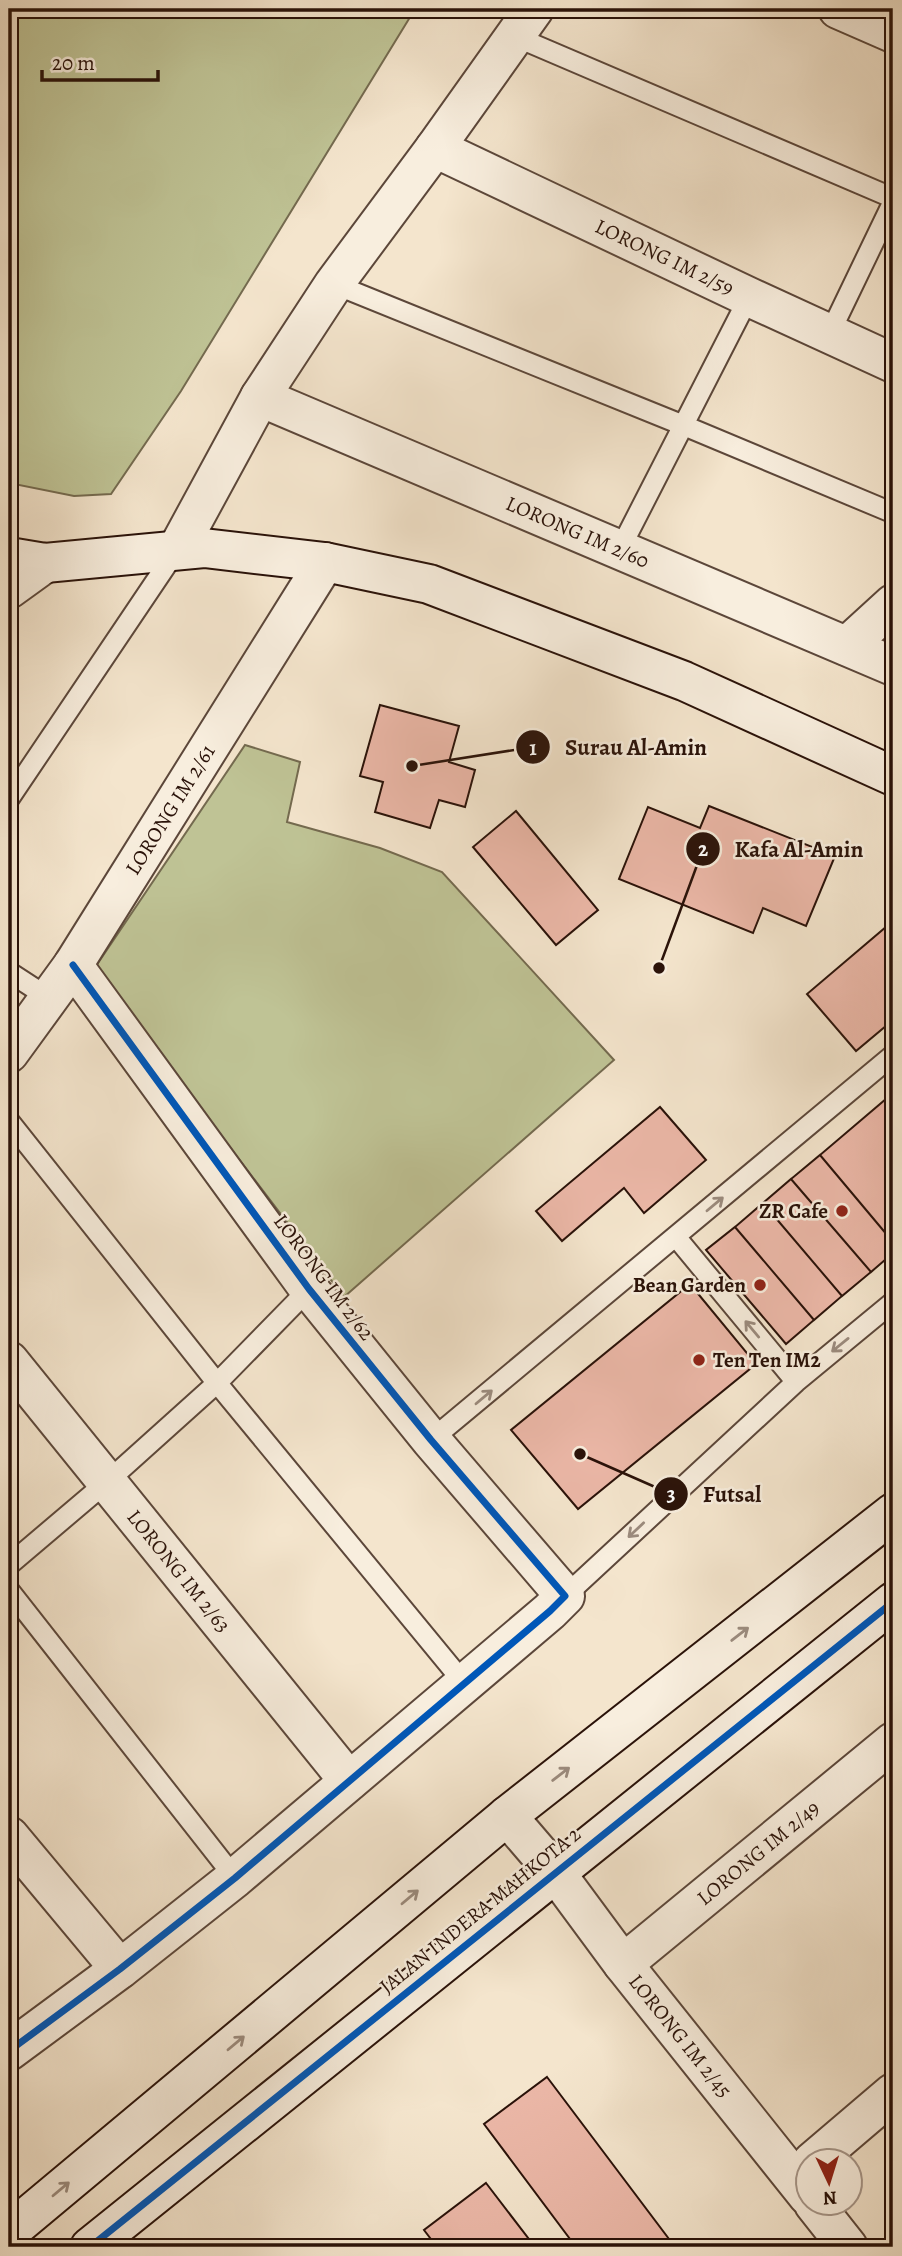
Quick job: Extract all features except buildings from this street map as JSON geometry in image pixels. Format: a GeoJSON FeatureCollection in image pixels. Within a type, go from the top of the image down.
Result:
{"type":"FeatureCollection","features":[{"type":"Feature","properties":{"kind":"street"},"geometry":{"type":"LineString","coordinates":[[838,9],[893,33]]}},
{"type":"Feature","properties":{"kind":"street"},"geometry":{"type":"LineString","coordinates":[[177,550],[260,397],[334,284],[524,22]]}},
{"type":"Feature","properties":{"kind":"street","name":"LORONG IM 2/59"},"geometry":{"type":"LineString","coordinates":[[435,148],[893,363]]}},
{"type":"Feature","properties":{"kind":"street","name":"LORONG IM 2/60"},"geometry":{"type":"LineString","coordinates":[[260,397],[893,666]]}},
{"type":"Feature","properties":{"kind":"street"},"geometry":{"type":"LineString","coordinates":[[9,589],[27,560],[204,548],[325,562],[442,589],[684,681],[893,776]]}},
{"type":"Feature","properties":{"kind":"street","name":"LORONG IM 2/61"},"geometry":{"type":"LineString","coordinates":[[9,1053],[73,965],[325,562]]}},
{"type":"Feature","properties":{"kind":"street"},"geometry":{"type":"LineString","coordinates":[[847,646],[893,604]]}},
{"type":"Feature","properties":{"kind":"street","name":"LORONG IM 2/62"},"geometry":{"type":"LineString","coordinates":[[73,965],[309,1289],[431,1440],[565,1596]]}},
{"type":"Feature","properties":{"kind":"street","name":"LORONG IM 2/63"},"geometry":{"type":"LineString","coordinates":[[9,1361],[349,1781]]}},
{"type":"Feature","properties":{"kind":"street"},"geometry":{"type":"LineString","coordinates":[[9,2232],[507,1816],[893,1513]]}},
{"type":"Feature","properties":{"kind":"street"},"geometry":{"type":"LineString","coordinates":[[9,2052],[235,1878],[565,1596]]}},
{"type":"Feature","properties":{"kind":"street","name":"JALAN INDERA MAHKOTA 2"},"geometry":{"type":"LineString","coordinates":[[90,2247],[893,1602]]}},
{"type":"Feature","properties":{"kind":"street","name":"LORONG IM 2/49"},"geometry":{"type":"LineString","coordinates":[[623,1964],[893,1742]]}},
{"type":"Feature","properties":{"kind":"street","name":"LORONG IM 2/45"},"geometry":{"type":"LineString","coordinates":[[507,1816],[555,1872],[623,1964],[794,2166]]}},
{"type":"Feature","properties":{"kind":"street"},"geometry":{"type":"LineString","coordinates":[[9,1836],[120,1969]]}},
{"type":"Feature","properties":{"kind":"street"},"geometry":{"type":"LineString","coordinates":[[839,2148],[893,2093]]}},
{"type":"Feature","properties":{"kind":"street","name":"LORONG IM 2/45"},"geometry":{"type":"LineString","coordinates":[[830,2218],[848,2247]]}},
{"type":"Feature","properties":{"kind":"lane"},"geometry":{"type":"LineString","coordinates":[[524,22],[893,200],[829,335]]}},
{"type":"Feature","properties":{"kind":"lane"},"geometry":{"type":"LineString","coordinates":[[334,284],[893,513]]}},
{"type":"Feature","properties":{"kind":"lane"},"geometry":{"type":"LineString","coordinates":[[619,551],[749,297]]}},
{"type":"Feature","properties":{"kind":"lane"},"geometry":{"type":"LineString","coordinates":[[9,799],[177,550]]}},
{"type":"Feature","properties":{"kind":"lane"},"geometry":{"type":"LineString","coordinates":[[9,972],[49,998]]}},
{"type":"Feature","properties":{"kind":"lane"},"geometry":{"type":"LineString","coordinates":[[431,1440],[893,1055]]}},
{"type":"Feature","properties":{"kind":"lane"},"geometry":{"type":"LineString","coordinates":[[9,1121],[217,1383],[464,1683]]}},
{"type":"Feature","properties":{"kind":"lane"},"geometry":{"type":"LineString","coordinates":[[676,1237],[796,1382]]}},
{"type":"Feature","properties":{"kind":"lane"},"geometry":{"type":"LineString","coordinates":[[9,1564],[108,1481],[217,1383],[309,1289]]}},
{"type":"Feature","properties":{"kind":"lane"},"geometry":{"type":"LineString","coordinates":[[565,1596],[796,1382],[893,1302]]}},
{"type":"Feature","properties":{"kind":"lane"},"geometry":{"type":"LineString","coordinates":[[9,1590],[235,1878]]}},
{"type":"Feature","properties":{"kind":"green space"},"geometry":{"type":"Polygon","coordinates":[[[9,9],[415,9],[181,391],[111,494],[74,496],[9,483],[9,9]]]}},
{"type":"Feature","properties":{"kind":"green space"},"geometry":{"type":"Polygon","coordinates":[[[245,745],[300,762],[287,822],[380,848],[442,872],[614,1060],[344,1297],[94,969],[245,745]]]}},
{"type":"Feature","properties":{"kind":"cycle path"},"geometry":{"type":"LineString","coordinates":[[9,2051],[120,1969],[235,1878],[565,1596],[431,1440],[309,1289],[73,965]]}},
{"type":"Feature","properties":{"kind":"cycle path"},"geometry":{"type":"LineString","coordinates":[[90,2247],[893,1602]]}},
{"type":"Feature","properties":{"kind":"place","name":"Surau Al-Amin"},"geometry":{"type":"Point","coordinates":[412,766]}},
{"type":"Feature","properties":{"kind":"place","name":"Kafa Al-Amin"},"geometry":{"type":"Point","coordinates":[659,968]}},
{"type":"Feature","properties":{"kind":"place","name":"ZR Cafe"},"geometry":{"type":"Point","coordinates":[842,1211]}},
{"type":"Feature","properties":{"kind":"place","name":"Bean Garden"},"geometry":{"type":"Point","coordinates":[760,1285]}},
{"type":"Feature","properties":{"kind":"place","name":"Ten Ten IM2"},"geometry":{"type":"Point","coordinates":[699,1360]}},
{"type":"Feature","properties":{"kind":"place","name":"Futsal"},"geometry":{"type":"Point","coordinates":[580,1454]}}]}
